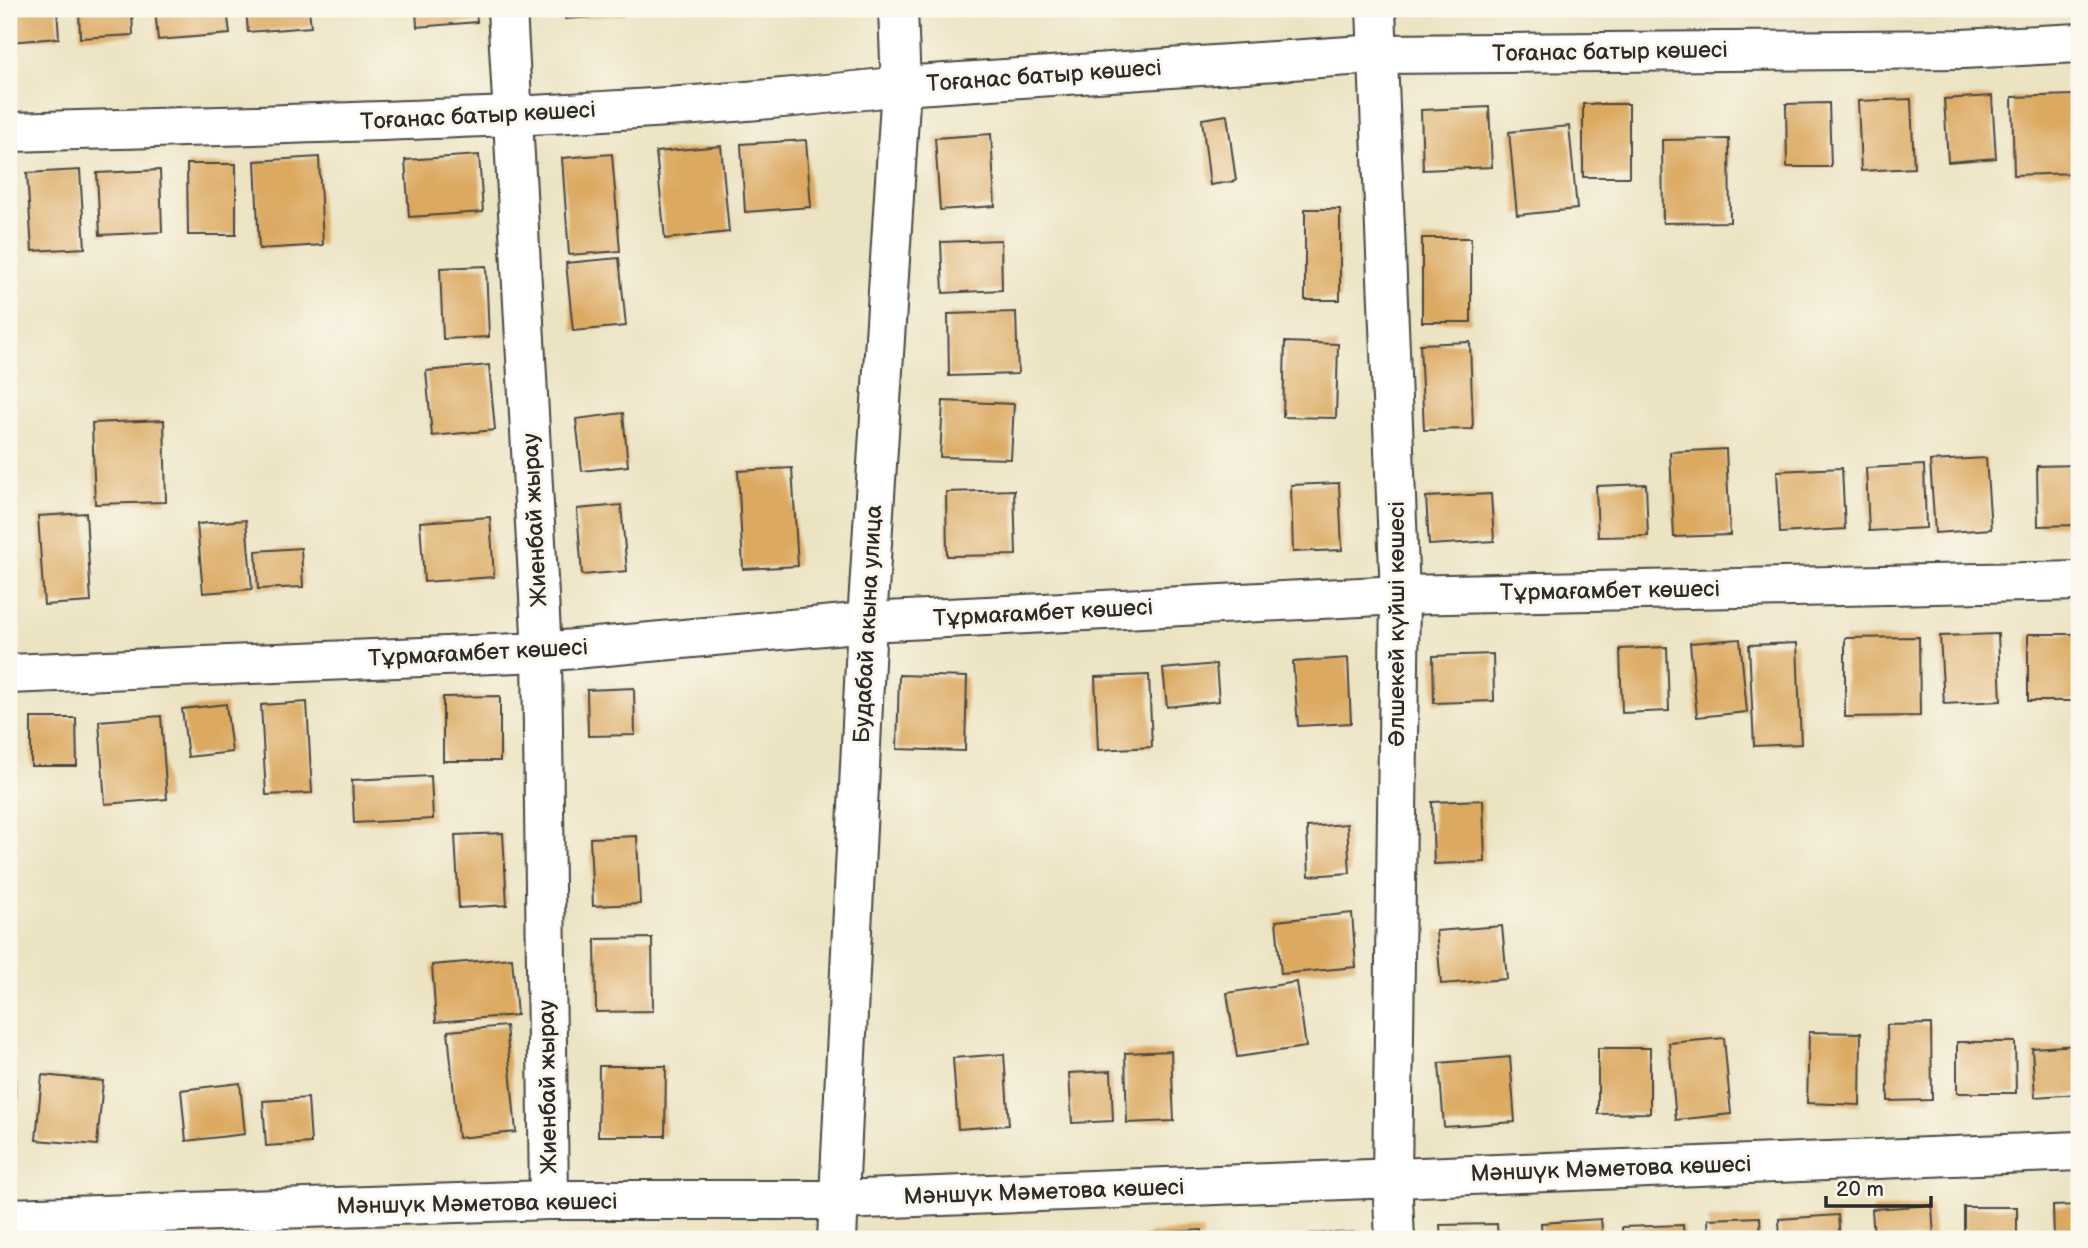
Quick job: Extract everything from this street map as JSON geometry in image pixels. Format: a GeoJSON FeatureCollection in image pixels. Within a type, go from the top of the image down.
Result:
{"type":"FeatureCollection","features":[{"type":"Feature","properties":{"kind":"street","name":"Жиенбай жырау"},"geometry":{"type":"LineString","coordinates":[[507,9],[542,652],[549,1200]]}},
{"type":"Feature","properties":{"kind":"street","name":"Будабай акына улица"},"geometry":{"type":"LineString","coordinates":[[837,1239],[867,622],[901,86],[898,9]]}},
{"type":"Feature","properties":{"kind":"street","name":"Әлшекей күйші көшесі"},"geometry":{"type":"LineString","coordinates":[[1376,9],[1400,595],[1392,1178],[1395,1239]]}},
{"type":"Feature","properties":{"kind":"street","name":"Тоғанас батыр көшесі"},"geometry":{"type":"LineString","coordinates":[[9,132],[514,117],[901,86],[1379,54],[1962,49],[2079,43]]}},
{"type":"Feature","properties":{"kind":"street","name":"Тұрмағамбет көшесі"},"geometry":{"type":"LineString","coordinates":[[9,674],[542,652],[867,622],[1400,595],[2079,581]]}},
{"type":"Feature","properties":{"kind":"street","name":"Мәншүк Мәметова көшесі"},"geometry":{"type":"LineString","coordinates":[[9,1218],[549,1200],[839,1200],[2079,1150]]}},
{"type":"Feature","properties":{"kind":"building"},"geometry":{"type":"Polygon","coordinates":[[[9,9],[57,9],[59,38],[9,42],[9,9]]]}},
{"type":"Feature","properties":{"kind":"building"},"geometry":{"type":"Polygon","coordinates":[[[79,9],[132,9],[133,35],[80,38],[79,9]]]}},
{"type":"Feature","properties":{"kind":"building"},"geometry":{"type":"Polygon","coordinates":[[[155,9],[227,9],[230,34],[158,40],[155,9]]]}},
{"type":"Feature","properties":{"kind":"building"},"geometry":{"type":"Polygon","coordinates":[[[246,9],[309,9],[311,27],[248,32],[246,9]]]}},
{"type":"Feature","properties":{"kind":"building"},"geometry":{"type":"Polygon","coordinates":[[[416,9],[476,9],[477,22],[417,27],[416,9]]]}},
{"type":"Feature","properties":{"kind":"building"},"geometry":{"type":"Polygon","coordinates":[[[564,9],[625,9],[625,15],[565,19],[564,9]]]}},
{"type":"Feature","properties":{"kind":"building"},"geometry":{"type":"Polygon","coordinates":[[[2075,95],[2076,173],[2014,175],[2012,97],[2075,95]]]}},
{"type":"Feature","properties":{"kind":"building"},"geometry":{"type":"Polygon","coordinates":[[[1992,96],[1996,158],[1948,162],[1944,99],[1992,96]]]}},
{"type":"Feature","properties":{"kind":"building"},"geometry":{"type":"Polygon","coordinates":[[[1911,99],[1914,168],[1861,171],[1858,101],[1911,99]]]}},
{"type":"Feature","properties":{"kind":"building"},"geometry":{"type":"Polygon","coordinates":[[[1829,103],[1831,167],[1787,167],[1786,104],[1829,103]]]}},
{"type":"Feature","properties":{"kind":"building"},"geometry":{"type":"Polygon","coordinates":[[[1583,104],[1629,104],[1629,177],[1583,177],[1583,104]]]}},
{"type":"Feature","properties":{"kind":"building"},"geometry":{"type":"Polygon","coordinates":[[[1489,107],[1492,167],[1423,170],[1421,110],[1489,107]]]}},
{"type":"Feature","properties":{"kind":"building"},"geometry":{"type":"Polygon","coordinates":[[[1227,115],[1236,181],[1210,185],[1202,119],[1227,115]]]}},
{"type":"Feature","properties":{"kind":"building"},"geometry":{"type":"Polygon","coordinates":[[[1569,126],[1577,209],[1517,215],[1509,132],[1569,126]]]}},
{"type":"Feature","properties":{"kind":"building"},"geometry":{"type":"Polygon","coordinates":[[[991,134],[995,206],[940,210],[935,138],[991,134]]]}},
{"type":"Feature","properties":{"kind":"building"},"geometry":{"type":"Polygon","coordinates":[[[1729,139],[1730,222],[1663,223],[1662,140],[1729,139]]]}},
{"type":"Feature","properties":{"kind":"building"},"geometry":{"type":"Polygon","coordinates":[[[806,140],[811,207],[745,212],[741,144],[806,140]]]}},
{"type":"Feature","properties":{"kind":"building"},"geometry":{"type":"Polygon","coordinates":[[[721,146],[729,232],[665,239],[656,152],[721,146]]]}},
{"type":"Feature","properties":{"kind":"building"},"geometry":{"type":"Polygon","coordinates":[[[612,154],[620,251],[569,255],[562,158],[612,154]]]}},
{"type":"Feature","properties":{"kind":"building"},"geometry":{"type":"Polygon","coordinates":[[[479,155],[483,212],[409,217],[405,160],[479,155]]]}},
{"type":"Feature","properties":{"kind":"building"},"geometry":{"type":"Polygon","coordinates":[[[319,157],[323,245],[259,249],[255,161],[319,157]]]}},
{"type":"Feature","properties":{"kind":"building"},"geometry":{"type":"Polygon","coordinates":[[[187,164],[236,164],[236,235],[188,235],[187,164]]]}},
{"type":"Feature","properties":{"kind":"building"},"geometry":{"type":"Polygon","coordinates":[[[80,170],[85,248],[32,251],[27,173],[80,170]]]}},
{"type":"Feature","properties":{"kind":"building"},"geometry":{"type":"Polygon","coordinates":[[[160,170],[162,232],[100,235],[97,173],[160,170]]]}},
{"type":"Feature","properties":{"kind":"building"},"geometry":{"type":"Polygon","coordinates":[[[1305,209],[1340,209],[1340,300],[1305,300],[1305,209]]]}},
{"type":"Feature","properties":{"kind":"building"},"geometry":{"type":"Polygon","coordinates":[[[1422,238],[1471,238],[1471,322],[1422,322],[1422,238]]]}},
{"type":"Feature","properties":{"kind":"building"},"geometry":{"type":"Polygon","coordinates":[[[1001,240],[1002,290],[943,293],[941,242],[1001,240]]]}},
{"type":"Feature","properties":{"kind":"building"},"geometry":{"type":"Polygon","coordinates":[[[619,258],[626,326],[573,331],[566,263],[619,258]]]}},
{"type":"Feature","properties":{"kind":"building"},"geometry":{"type":"Polygon","coordinates":[[[486,266],[489,337],[443,339],[440,268],[486,266]]]}},
{"type":"Feature","properties":{"kind":"building"},"geometry":{"type":"Polygon","coordinates":[[[1016,312],[1018,374],[949,376],[948,314],[1016,312]]]}},
{"type":"Feature","properties":{"kind":"building"},"geometry":{"type":"Polygon","coordinates":[[[1285,342],[1338,344],[1336,418],[1283,417],[1285,342]]]}},
{"type":"Feature","properties":{"kind":"building"},"geometry":{"type":"Polygon","coordinates":[[[1470,342],[1473,429],[1424,430],[1420,344],[1470,342]]]}},
{"type":"Feature","properties":{"kind":"building"},"geometry":{"type":"Polygon","coordinates":[[[489,365],[495,430],[432,436],[426,371],[489,365]]]}},
{"type":"Feature","properties":{"kind":"building"},"geometry":{"type":"Polygon","coordinates":[[[943,401],[1014,404],[1011,459],[940,457],[943,401]]]}},
{"type":"Feature","properties":{"kind":"building"},"geometry":{"type":"Polygon","coordinates":[[[623,413],[628,466],[582,471],[576,419],[623,413]]]}},
{"type":"Feature","properties":{"kind":"building"},"geometry":{"type":"Polygon","coordinates":[[[164,420],[166,502],[95,504],[92,423],[164,420]]]}},
{"type":"Feature","properties":{"kind":"building"},"geometry":{"type":"Polygon","coordinates":[[[1726,449],[1730,535],[1674,537],[1670,452],[1726,449]]]}},
{"type":"Feature","properties":{"kind":"building"},"geometry":{"type":"Polygon","coordinates":[[[1986,458],[1991,529],[1935,533],[1930,461],[1986,458]]]}},
{"type":"Feature","properties":{"kind":"building"},"geometry":{"type":"Polygon","coordinates":[[[1924,465],[1926,528],[1869,531],[1866,468],[1924,465]]]}},
{"type":"Feature","properties":{"kind":"building"},"geometry":{"type":"Polygon","coordinates":[[[2079,465],[2079,525],[2038,526],[2037,466],[2079,465]]]}},
{"type":"Feature","properties":{"kind":"building"},"geometry":{"type":"Polygon","coordinates":[[[792,468],[798,566],[743,569],[738,471],[792,468]]]}},
{"type":"Feature","properties":{"kind":"building"},"geometry":{"type":"Polygon","coordinates":[[[1842,468],[1845,529],[1780,533],[1777,471],[1842,468]]]}},
{"type":"Feature","properties":{"kind":"building"},"geometry":{"type":"Polygon","coordinates":[[[1339,483],[1342,550],[1293,552],[1291,485],[1339,483]]]}},
{"type":"Feature","properties":{"kind":"building"},"geometry":{"type":"Polygon","coordinates":[[[1646,484],[1648,536],[1598,537],[1596,486],[1646,484]]]}},
{"type":"Feature","properties":{"kind":"building"},"geometry":{"type":"Polygon","coordinates":[[[1014,490],[1016,555],[947,556],[946,492],[1014,490]]]}},
{"type":"Feature","properties":{"kind":"building"},"geometry":{"type":"Polygon","coordinates":[[[1491,494],[1494,541],[1429,545],[1426,497],[1491,494]]]}},
{"type":"Feature","properties":{"kind":"building"},"geometry":{"type":"Polygon","coordinates":[[[621,505],[627,571],[582,575],[577,509],[621,505]]]}},
{"type":"Feature","properties":{"kind":"building"},"geometry":{"type":"Polygon","coordinates":[[[86,513],[91,602],[44,605],[38,516],[86,513]]]}},
{"type":"Feature","properties":{"kind":"building"},"geometry":{"type":"Polygon","coordinates":[[[490,517],[494,577],[424,582],[420,522],[490,517]]]}},
{"type":"Feature","properties":{"kind":"building"},"geometry":{"type":"Polygon","coordinates":[[[246,520],[252,589],[203,593],[197,524],[246,520]]]}},
{"type":"Feature","properties":{"kind":"building"},"geometry":{"type":"Polygon","coordinates":[[[301,548],[303,587],[258,589],[256,551],[301,548]]]}},
{"type":"Feature","properties":{"kind":"building"},"geometry":{"type":"Polygon","coordinates":[[[1998,634],[2001,701],[1944,704],[1940,636],[1998,634]]]}},
{"type":"Feature","properties":{"kind":"building"},"geometry":{"type":"Polygon","coordinates":[[[2028,634],[2079,634],[2079,701],[2028,701],[2028,634]]]}},
{"type":"Feature","properties":{"kind":"building"},"geometry":{"type":"Polygon","coordinates":[[[1919,637],[1920,716],[1845,717],[1845,638],[1919,637]]]}},
{"type":"Feature","properties":{"kind":"building"},"geometry":{"type":"Polygon","coordinates":[[[1740,639],[1747,712],[1697,717],[1690,643],[1740,639]]]}},
{"type":"Feature","properties":{"kind":"building"},"geometry":{"type":"Polygon","coordinates":[[[1797,643],[1801,744],[1754,746],[1749,645],[1797,643]]]}},
{"type":"Feature","properties":{"kind":"building"},"geometry":{"type":"Polygon","coordinates":[[[1667,647],[1669,711],[1622,713],[1620,649],[1667,647]]]}},
{"type":"Feature","properties":{"kind":"building"},"geometry":{"type":"Polygon","coordinates":[[[1493,654],[1494,701],[1434,703],[1433,656],[1493,654]]]}},
{"type":"Feature","properties":{"kind":"building"},"geometry":{"type":"Polygon","coordinates":[[[1348,658],[1351,723],[1298,726],[1293,662],[1348,658]]]}},
{"type":"Feature","properties":{"kind":"building"},"geometry":{"type":"Polygon","coordinates":[[[1216,664],[1219,701],[1167,707],[1163,669],[1216,664]]]}},
{"type":"Feature","properties":{"kind":"building"},"geometry":{"type":"Polygon","coordinates":[[[899,675],[967,677],[965,751],[897,749],[899,675]]]}},
{"type":"Feature","properties":{"kind":"building"},"geometry":{"type":"Polygon","coordinates":[[[1149,675],[1152,747],[1098,750],[1095,677],[1149,675]]]}},
{"type":"Feature","properties":{"kind":"building"},"geometry":{"type":"Polygon","coordinates":[[[634,688],[635,735],[588,736],[587,690],[634,688]]]}},
{"type":"Feature","properties":{"kind":"building"},"geometry":{"type":"Polygon","coordinates":[[[500,696],[500,761],[443,761],[443,697],[500,696]]]}},
{"type":"Feature","properties":{"kind":"building"},"geometry":{"type":"Polygon","coordinates":[[[307,702],[312,793],[266,795],[261,705],[307,702]]]}},
{"type":"Feature","properties":{"kind":"building"},"geometry":{"type":"Polygon","coordinates":[[[226,704],[232,752],[188,757],[182,709],[226,704]]]}},
{"type":"Feature","properties":{"kind":"building"},"geometry":{"type":"Polygon","coordinates":[[[161,716],[167,799],[105,804],[99,721],[161,716]]]}},
{"type":"Feature","properties":{"kind":"building"},"geometry":{"type":"Polygon","coordinates":[[[31,718],[76,718],[77,766],[31,766],[31,718]]]}},
{"type":"Feature","properties":{"kind":"building"},"geometry":{"type":"Polygon","coordinates":[[[431,776],[433,819],[354,823],[352,780],[431,776]]]}},
{"type":"Feature","properties":{"kind":"building"},"geometry":{"type":"Polygon","coordinates":[[[1483,800],[1485,862],[1434,864],[1432,802],[1483,800]]]}},
{"type":"Feature","properties":{"kind":"building"},"geometry":{"type":"Polygon","coordinates":[[[1347,824],[1350,873],[1309,876],[1307,827],[1347,824]]]}},
{"type":"Feature","properties":{"kind":"building"},"geometry":{"type":"Polygon","coordinates":[[[503,833],[507,905],[459,908],[455,835],[503,833]]]}},
{"type":"Feature","properties":{"kind":"building"},"geometry":{"type":"Polygon","coordinates":[[[637,836],[640,904],[593,906],[590,838],[637,836]]]}},
{"type":"Feature","properties":{"kind":"building"},"geometry":{"type":"Polygon","coordinates":[[[1352,913],[1356,967],[1281,974],[1276,921],[1352,913]]]}},
{"type":"Feature","properties":{"kind":"building"},"geometry":{"type":"Polygon","coordinates":[[[1502,926],[1507,979],[1441,984],[1436,931],[1502,926]]]}},
{"type":"Feature","properties":{"kind":"building"},"geometry":{"type":"Polygon","coordinates":[[[652,938],[653,1011],[596,1012],[595,939],[652,938]]]}},
{"type":"Feature","properties":{"kind":"building"},"geometry":{"type":"Polygon","coordinates":[[[512,958],[517,1015],[436,1022],[432,965],[512,958]]]}},
{"type":"Feature","properties":{"kind":"building"},"geometry":{"type":"Polygon","coordinates":[[[1297,982],[1306,1047],[1237,1057],[1227,993],[1297,982]]]}},
{"type":"Feature","properties":{"kind":"building"},"geometry":{"type":"Polygon","coordinates":[[[1931,1024],[1932,1100],[1888,1101],[1887,1025],[1931,1024]]]}},
{"type":"Feature","properties":{"kind":"building"},"geometry":{"type":"Polygon","coordinates":[[[506,1026],[516,1132],[458,1138],[448,1031],[506,1026]]]}},
{"type":"Feature","properties":{"kind":"building"},"geometry":{"type":"Polygon","coordinates":[[[1809,1032],[1861,1033],[1860,1105],[1807,1103],[1809,1032]]]}},
{"type":"Feature","properties":{"kind":"building"},"geometry":{"type":"Polygon","coordinates":[[[1724,1038],[1731,1114],[1676,1120],[1669,1043],[1724,1038]]]}},
{"type":"Feature","properties":{"kind":"building"},"geometry":{"type":"Polygon","coordinates":[[[1957,1042],[2015,1042],[2016,1093],[1957,1093],[1957,1042]]]}},
{"type":"Feature","properties":{"kind":"building"},"geometry":{"type":"Polygon","coordinates":[[[2079,1045],[2079,1094],[2035,1097],[2032,1048],[2079,1045]]]}},
{"type":"Feature","properties":{"kind":"building"},"geometry":{"type":"Polygon","coordinates":[[[1598,1048],[1650,1048],[1650,1113],[1598,1114],[1598,1048]]]}},
{"type":"Feature","properties":{"kind":"building"},"geometry":{"type":"Polygon","coordinates":[[[1171,1051],[1174,1121],[1127,1123],[1125,1053],[1171,1051]]]}},
{"type":"Feature","properties":{"kind":"building"},"geometry":{"type":"Polygon","coordinates":[[[1004,1054],[1009,1125],[958,1129],[953,1058],[1004,1054]]]}},
{"type":"Feature","properties":{"kind":"building"},"geometry":{"type":"Polygon","coordinates":[[[1510,1057],[1515,1122],[1444,1127],[1439,1063],[1510,1057]]]}},
{"type":"Feature","properties":{"kind":"building"},"geometry":{"type":"Polygon","coordinates":[[[599,1066],[666,1066],[665,1136],[598,1136],[599,1066]]]}},
{"type":"Feature","properties":{"kind":"building"},"geometry":{"type":"Polygon","coordinates":[[[1111,1071],[1113,1121],[1072,1123],[1069,1073],[1111,1071]]]}},
{"type":"Feature","properties":{"kind":"building"},"geometry":{"type":"Polygon","coordinates":[[[42,1075],[103,1081],[97,1145],[36,1140],[42,1075]]]}},
{"type":"Feature","properties":{"kind":"building"},"geometry":{"type":"Polygon","coordinates":[[[9,1077],[15,1077],[16,1143],[9,1143],[9,1077]]]}},
{"type":"Feature","properties":{"kind":"building"},"geometry":{"type":"Polygon","coordinates":[[[240,1083],[245,1134],[186,1141],[181,1090],[240,1083]]]}},
{"type":"Feature","properties":{"kind":"building"},"geometry":{"type":"Polygon","coordinates":[[[308,1098],[311,1143],[266,1146],[263,1101],[308,1098]]]}},
{"type":"Feature","properties":{"kind":"building"},"geometry":{"type":"Polygon","coordinates":[[[1932,1205],[1934,1239],[1874,1239],[1872,1209],[1932,1205]]]}},
{"type":"Feature","properties":{"kind":"building"},"geometry":{"type":"Polygon","coordinates":[[[2079,1205],[2079,1239],[2054,1239],[2053,1206],[2079,1205]]]}},
{"type":"Feature","properties":{"kind":"building"},"geometry":{"type":"Polygon","coordinates":[[[1964,1207],[2017,1207],[2017,1239],[1964,1239],[1964,1207]]]}},
{"type":"Feature","properties":{"kind":"building"},"geometry":{"type":"Polygon","coordinates":[[[1838,1215],[1840,1239],[1780,1239],[1779,1219],[1838,1215]]]}},
{"type":"Feature","properties":{"kind":"building"},"geometry":{"type":"Polygon","coordinates":[[[1760,1217],[1761,1239],[1709,1239],[1708,1219],[1760,1217]]]}},
{"type":"Feature","properties":{"kind":"building"},"geometry":{"type":"Polygon","coordinates":[[[1601,1219],[1603,1239],[1542,1239],[1541,1223],[1601,1219]]]}},
{"type":"Feature","properties":{"kind":"building"},"geometry":{"type":"Polygon","coordinates":[[[1497,1224],[1498,1239],[1441,1239],[1440,1225],[1497,1224]]]}},
{"type":"Feature","properties":{"kind":"building"},"geometry":{"type":"Polygon","coordinates":[[[1683,1225],[1684,1239],[1622,1239],[1622,1227],[1683,1225]]]}},
{"type":"Feature","properties":{"kind":"building"},"geometry":{"type":"Polygon","coordinates":[[[1202,1230],[1203,1239],[1150,1239],[1150,1233],[1202,1230]]]}},
{"type":"Feature","properties":{"kind":"building"},"geometry":{"type":"Polygon","coordinates":[[[1361,1232],[1362,1239],[1308,1239],[1308,1234],[1361,1232]]]}}]}
